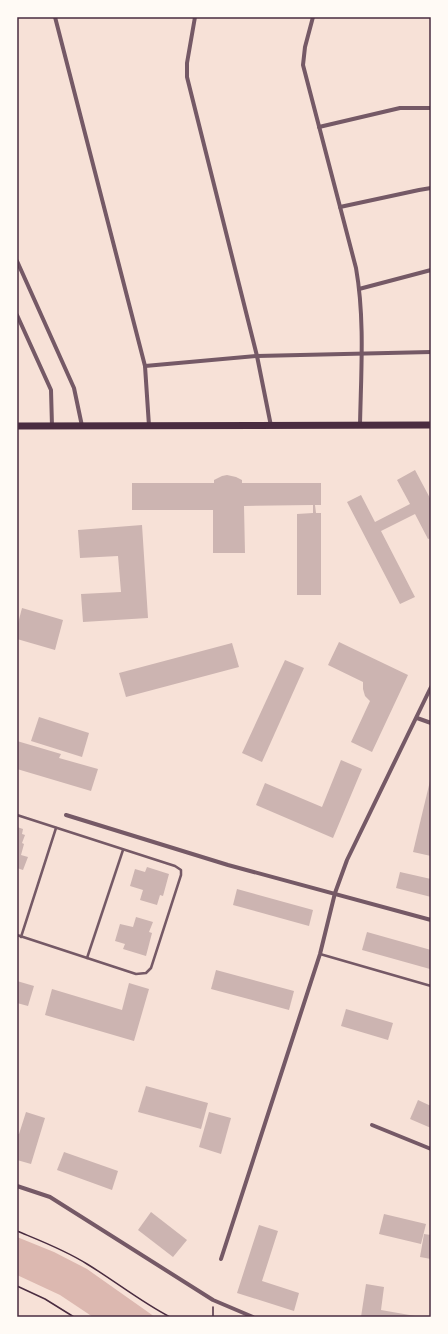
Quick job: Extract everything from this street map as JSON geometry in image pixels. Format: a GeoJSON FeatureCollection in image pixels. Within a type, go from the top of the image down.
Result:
{"type":"FeatureCollection","features":[{"type":"Feature","properties":{"kind":"main road"},"geometry":{"type":"LineString","coordinates":[[17,426],[431,425]]}},
{"type":"Feature","properties":{"kind":"street"},"geometry":{"type":"LineString","coordinates":[[55,17],[145,366],[149,426]]}},
{"type":"Feature","properties":{"kind":"street"},"geometry":{"type":"LineString","coordinates":[[196,17],[187,63],[187,77],[257,356],[271,426]]}},
{"type":"Feature","properties":{"kind":"street"},"geometry":{"type":"LineString","coordinates":[[313,17],[305,47],[304,65],[356,268],[359,289],[361,352],[360,425]]}},
{"type":"Feature","properties":{"kind":"street"},"geometry":{"type":"LineString","coordinates":[[319,127],[400,108],[431,108]]}},
{"type":"Feature","properties":{"kind":"street"},"geometry":{"type":"LineString","coordinates":[[340,208],[431,188]]}},
{"type":"Feature","properties":{"kind":"street"},"geometry":{"type":"LineString","coordinates":[[17,260],[74,388],[82,426]]}},
{"type":"Feature","properties":{"kind":"street"},"geometry":{"type":"LineString","coordinates":[[359,289],[431,270]]}},
{"type":"Feature","properties":{"kind":"street"},"geometry":{"type":"LineString","coordinates":[[17,315],[51,390],[52,426]]}},
{"type":"Feature","properties":{"kind":"street"},"geometry":{"type":"LineString","coordinates":[[145,366],[257,356],[361,352],[431,352]]}},
{"type":"Feature","properties":{"kind":"street"},"geometry":{"type":"LineString","coordinates":[[221,1259],[320,954],[335,893],[347,860],[431,688]]}},
{"type":"Feature","properties":{"kind":"street"},"geometry":{"type":"LineString","coordinates":[[417,718],[431,723]]}},
{"type":"Feature","properties":{"kind":"street"},"geometry":{"type":"LineString","coordinates":[[66,815],[228,865],[431,920]]}},
{"type":"Feature","properties":{"kind":"street"},"geometry":{"type":"LineString","coordinates":[[372,1124],[431,1149]]}},
{"type":"Feature","properties":{"kind":"street"},"geometry":{"type":"LineString","coordinates":[[17,1186],[50,1197],[213,1300],[253,1317]]}},
{"type":"Feature","properties":{"kind":"lane"},"geometry":{"type":"LineString","coordinates":[[17,815],[176,866],[181,870],[181,875],[151,968],[146,973],[136,974],[17,935]]}},
{"type":"Feature","properties":{"kind":"lane"},"geometry":{"type":"LineString","coordinates":[[21,937],[56,828]]}},
{"type":"Feature","properties":{"kind":"lane"},"geometry":{"type":"LineString","coordinates":[[87,958],[123,850]]}},
{"type":"Feature","properties":{"kind":"lane"},"geometry":{"type":"LineString","coordinates":[[320,954],[431,986]]}},
{"type":"Feature","properties":{"kind":"path"},"geometry":{"type":"LineString","coordinates":[[17,1232],[65,1252],[86,1263],[156,1310],[170,1317]]}},
{"type":"Feature","properties":{"kind":"path"},"geometry":{"type":"LineString","coordinates":[[17,1286],[45,1299],[74,1317]]}},
{"type":"Feature","properties":{"kind":"path"},"geometry":{"type":"LineString","coordinates":[[213,1300],[213,1317]]}},
{"type":"Feature","properties":{"kind":"shaded area"},"geometry":{"type":"Polygon","coordinates":[[[17,1237],[54,1252],[87,1269],[155,1317],[93,1317],[60,1295],[17,1275],[17,1237]]]}},
{"type":"Feature","properties":{"kind":"building"},"geometry":{"type":"Polygon","coordinates":[[[415,470],[431,500],[431,538],[428,539],[415,514],[381,531],[415,597],[400,604],[347,502],[361,495],[375,522],[410,504],[397,480],[415,470]]]}},
{"type":"Feature","properties":{"kind":"building"},"geometry":{"type":"Polygon","coordinates":[[[227,475],[242,480],[242,483],[321,483],[321,505],[315,505],[316,513],[321,513],[321,595],[297,595],[297,514],[313,513],[313,505],[244,506],[245,553],[213,553],[213,510],[132,510],[132,483],[214,483],[214,480],[227,475]]]}},
{"type":"Feature","properties":{"kind":"building"},"geometry":{"type":"Polygon","coordinates":[[[142,525],[148,618],[83,622],[81,594],[121,592],[118,556],[80,558],[78,530],[142,525]]]}},
{"type":"Feature","properties":{"kind":"building"},"geometry":{"type":"Polygon","coordinates":[[[22,608],[63,620],[55,650],[17,639],[17,627],[22,608]]]}},
{"type":"Feature","properties":{"kind":"building"},"geometry":{"type":"Polygon","coordinates":[[[339,642],[408,675],[372,752],[351,742],[370,701],[365,696],[363,682],[328,665],[339,642]]]}},
{"type":"Feature","properties":{"kind":"building"},"geometry":{"type":"Polygon","coordinates":[[[232,643],[239,667],[126,697],[119,673],[232,643]]]}},
{"type":"Feature","properties":{"kind":"building"},"geometry":{"type":"Polygon","coordinates":[[[285,660],[304,668],[262,762],[242,753],[285,660]]]}},
{"type":"Feature","properties":{"kind":"building"},"geometry":{"type":"Polygon","coordinates":[[[39,717],[89,733],[82,757],[31,741],[39,717]]]}},
{"type":"Feature","properties":{"kind":"building"},"geometry":{"type":"Polygon","coordinates":[[[17,741],[61,754],[59,758],[98,769],[91,791],[17,769],[17,741]]]}},
{"type":"Feature","properties":{"kind":"building"},"geometry":{"type":"Polygon","coordinates":[[[341,760],[362,769],[333,838],[256,805],[265,783],[322,807],[341,760]]]}},
{"type":"Feature","properties":{"kind":"building"},"geometry":{"type":"Polygon","coordinates":[[[431,781],[431,856],[413,852],[431,781]]]}},
{"type":"Feature","properties":{"kind":"building"},"geometry":{"type":"Polygon","coordinates":[[[17,827],[23,829],[22,834],[25,835],[22,843],[24,844],[21,855],[28,857],[23,870],[17,868],[17,827]]]}},
{"type":"Feature","properties":{"kind":"building"},"geometry":{"type":"Polygon","coordinates":[[[147,867],[169,874],[163,896],[160,895],[157,905],[140,900],[143,890],[130,886],[135,869],[145,872],[147,867]]]}},
{"type":"Feature","properties":{"kind":"building"},"geometry":{"type":"Polygon","coordinates":[[[400,872],[431,879],[431,897],[396,888],[400,872]]]}},
{"type":"Feature","properties":{"kind":"building"},"geometry":{"type":"Polygon","coordinates":[[[237,889],[313,910],[309,926],[233,905],[237,889]]]}},
{"type":"Feature","properties":{"kind":"building"},"geometry":{"type":"Polygon","coordinates":[[[136,917],[153,922],[149,932],[152,933],[146,956],[123,949],[125,944],[115,941],[120,924],[133,927],[136,917]]]}},
{"type":"Feature","properties":{"kind":"building"},"geometry":{"type":"Polygon","coordinates":[[[367,932],[431,950],[430,969],[362,950],[367,932]]]}},
{"type":"Feature","properties":{"kind":"building"},"geometry":{"type":"Polygon","coordinates":[[[216,970],[294,991],[289,1010],[211,989],[216,970]]]}},
{"type":"Feature","properties":{"kind":"building"},"geometry":{"type":"Polygon","coordinates":[[[17,981],[34,986],[28,1006],[17,1003],[17,981]]]}},
{"type":"Feature","properties":{"kind":"building"},"geometry":{"type":"Polygon","coordinates":[[[129,983],[149,989],[134,1041],[45,1015],[52,989],[122,1010],[129,983]]]}},
{"type":"Feature","properties":{"kind":"building"},"geometry":{"type":"Polygon","coordinates":[[[346,1009],[393,1023],[388,1040],[341,1026],[346,1009]]]}},
{"type":"Feature","properties":{"kind":"building"},"geometry":{"type":"Polygon","coordinates":[[[146,1086],[208,1103],[201,1129],[138,1112],[146,1086]]]}},
{"type":"Feature","properties":{"kind":"building"},"geometry":{"type":"Polygon","coordinates":[[[418,1100],[431,1106],[431,1128],[410,1119],[418,1100]]]}},
{"type":"Feature","properties":{"kind":"building"},"geometry":{"type":"Polygon","coordinates":[[[26,1112],[45,1118],[31,1164],[17,1160],[17,1134],[19,1134],[26,1112]]]}},
{"type":"Feature","properties":{"kind":"building"},"geometry":{"type":"Polygon","coordinates":[[[209,1112],[231,1118],[221,1154],[199,1147],[209,1112]]]}},
{"type":"Feature","properties":{"kind":"building"},"geometry":{"type":"Polygon","coordinates":[[[64,1152],[118,1171],[112,1190],[57,1170],[64,1152]]]}},
{"type":"Feature","properties":{"kind":"building"},"geometry":{"type":"Polygon","coordinates":[[[151,1212],[187,1240],[173,1257],[138,1230],[151,1212]]]}},
{"type":"Feature","properties":{"kind":"building"},"geometry":{"type":"Polygon","coordinates":[[[384,1214],[426,1224],[421,1244],[379,1234],[384,1214]]]}},
{"type":"Feature","properties":{"kind":"building"},"geometry":{"type":"Polygon","coordinates":[[[259,1225],[278,1231],[262,1281],[299,1293],[294,1311],[237,1293],[259,1225]]]}},
{"type":"Feature","properties":{"kind":"building"},"geometry":{"type":"Polygon","coordinates":[[[424,1234],[431,1235],[431,1259],[420,1257],[424,1234]]]}},
{"type":"Feature","properties":{"kind":"building"},"geometry":{"type":"Polygon","coordinates":[[[366,1284],[384,1287],[381,1310],[421,1317],[361,1317],[366,1284]]]}}]}
